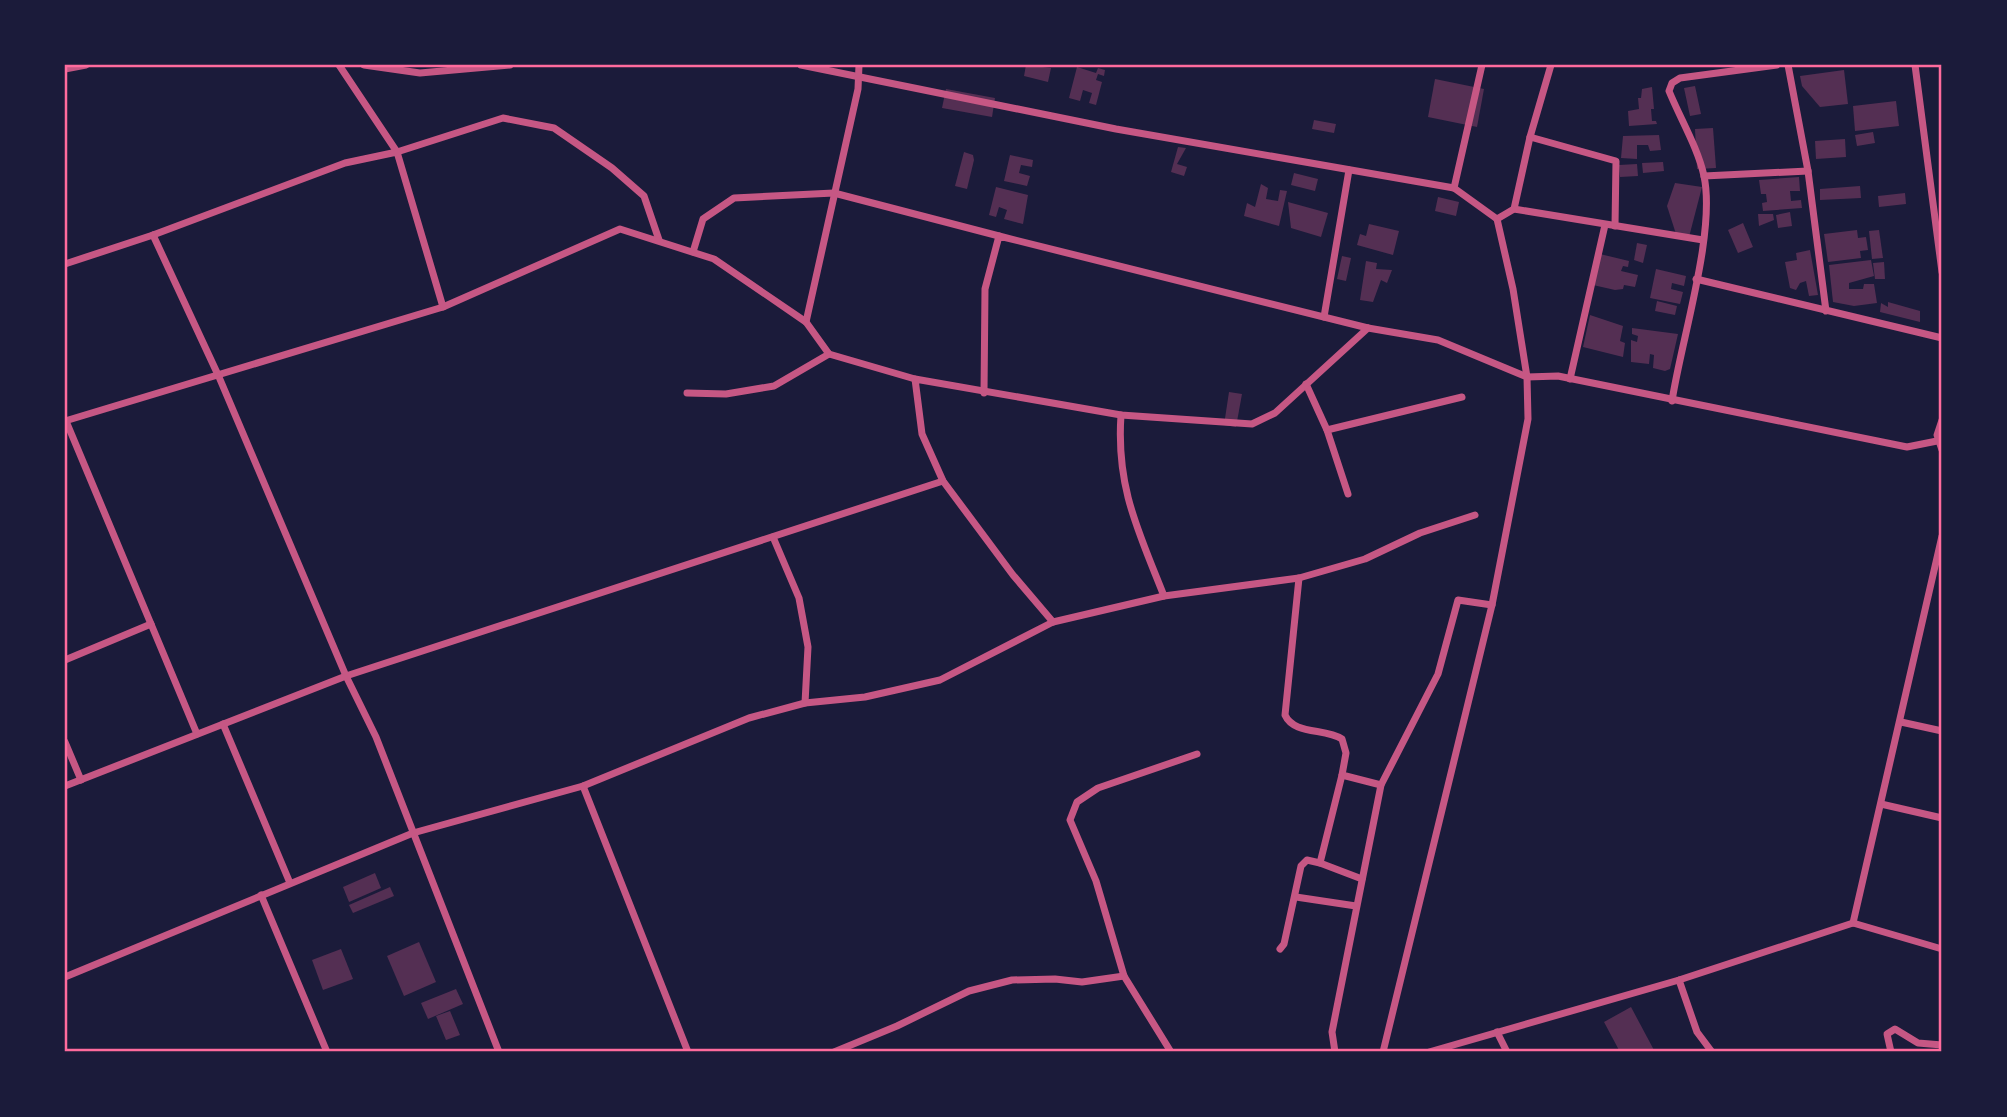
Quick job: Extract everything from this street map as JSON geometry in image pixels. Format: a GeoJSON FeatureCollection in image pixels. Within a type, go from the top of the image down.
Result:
{"type":"FeatureCollection","features":[{"type":"Feature","properties":{"kind":"street"},"geometry":{"type":"LineString","coordinates":[[65,69],[86,65]]}},
{"type":"Feature","properties":{"kind":"street"},"geometry":{"type":"LineString","coordinates":[[339,65],[397,152],[443,307]]}},
{"type":"Feature","properties":{"kind":"street"},"geometry":{"type":"LineString","coordinates":[[364,65],[420,73],[510,65]]}},
{"type":"Feature","properties":{"kind":"street"},"geometry":{"type":"LineString","coordinates":[[801,65],[860,79],[1454,188],[1497,219],[1513,289],[1527,377],[1528,419],[1492,605],[1461,719],[1383,1052]]}},
{"type":"Feature","properties":{"kind":"street"},"geometry":{"type":"LineString","coordinates":[[806,321],[860,79],[859,65]]}},
{"type":"Feature","properties":{"kind":"street"},"geometry":{"type":"LineString","coordinates":[[1454,188],[1482,65]]}},
{"type":"Feature","properties":{"kind":"street"},"geometry":{"type":"LineString","coordinates":[[1514,209],[1530,137],[1551,65]]}},
{"type":"Feature","properties":{"kind":"street"},"geometry":{"type":"LineString","coordinates":[[1702,65],[1703,74]]}},
{"type":"Feature","properties":{"kind":"street"},"geometry":{"type":"LineString","coordinates":[[1672,401],[1703,240],[1706,205],[1704,176],[1669,91],[1672,83],[1680,78],[1777,65]]}},
{"type":"Feature","properties":{"kind":"street"},"geometry":{"type":"LineString","coordinates":[[1787,65],[1808,171],[1826,311]]}},
{"type":"Feature","properties":{"kind":"street"},"geometry":{"type":"LineString","coordinates":[[1915,65],[1939,221],[1942,272]]}},
{"type":"Feature","properties":{"kind":"street"},"geometry":{"type":"LineString","coordinates":[[65,264],[153,235],[345,163],[397,152],[503,118],[554,128],[612,168],[644,196],[659,240]]}},
{"type":"Feature","properties":{"kind":"street"},"geometry":{"type":"LineString","coordinates":[[1530,137],[1616,161],[1615,226]]}},
{"type":"Feature","properties":{"kind":"street"},"geometry":{"type":"LineString","coordinates":[[1324,317],[1349,170]]}},
{"type":"Feature","properties":{"kind":"street"},"geometry":{"type":"LineString","coordinates":[[1704,176],[1808,171]]}},
{"type":"Feature","properties":{"kind":"street"},"geometry":{"type":"LineString","coordinates":[[693,252],[703,219],[734,198],[834,193],[1368,328],[1438,340],[1527,377],[1570,379],[1907,447],[1937,441]]}},
{"type":"Feature","properties":{"kind":"street"},"geometry":{"type":"LineString","coordinates":[[1497,219],[1514,209],[1605,225],[1644,228],[1703,240]]}},
{"type":"Feature","properties":{"kind":"street"},"geometry":{"type":"LineString","coordinates":[[1570,379],[1605,225]]}},
{"type":"Feature","properties":{"kind":"street"},"geometry":{"type":"LineString","coordinates":[[197,734],[65,421],[219,377],[443,307],[620,229],[714,259],[806,321],[828,354],[915,379],[1121,415],[1252,424],[1275,413],[1368,328]]}},
{"type":"Feature","properties":{"kind":"street"},"geometry":{"type":"LineString","coordinates":[[153,235],[219,377],[346,676],[376,737],[499,1052]]}},
{"type":"Feature","properties":{"kind":"street"},"geometry":{"type":"LineString","coordinates":[[984,393],[985,289],[999,236]]}},
{"type":"Feature","properties":{"kind":"street"},"geometry":{"type":"LineString","coordinates":[[1696,279],[1942,338]]}},
{"type":"Feature","properties":{"kind":"street"},"geometry":{"type":"LineString","coordinates":[[687,393],[726,394],[774,386],[828,354]]}},
{"type":"Feature","properties":{"kind":"street"},"geometry":{"type":"LineString","coordinates":[[915,379],[922,434],[943,481],[1013,575],[1053,622]]}},
{"type":"Feature","properties":{"kind":"street"},"geometry":{"type":"LineString","coordinates":[[1306,384],[1327,430],[1348,494]]}},
{"type":"Feature","properties":{"kind":"street"},"geometry":{"type":"LineString","coordinates":[[1327,430],[1462,397]]}},
{"type":"Feature","properties":{"kind":"street"},"geometry":{"type":"LineString","coordinates":[[1121,415],[1119,451],[1122,478],[1130,510],[1164,596]]}},
{"type":"Feature","properties":{"kind":"street"},"geometry":{"type":"LineString","coordinates":[[1942,420],[1937,429],[1937,441],[1942,450]]}},
{"type":"Feature","properties":{"kind":"street"},"geometry":{"type":"LineString","coordinates":[[65,786],[346,676],[943,481]]}},
{"type":"Feature","properties":{"kind":"street"},"geometry":{"type":"LineString","coordinates":[[65,978],[413,833],[583,786],[749,718],[805,703],[865,697],[940,680],[1053,622],[1164,596],[1300,578],[1364,558],[1420,533],[1475,515]]}},
{"type":"Feature","properties":{"kind":"street"},"geometry":{"type":"LineString","coordinates":[[1853,923],[1942,536]]}},
{"type":"Feature","properties":{"kind":"street"},"geometry":{"type":"LineString","coordinates":[[773,537],[799,598],[808,647],[805,703]]}},
{"type":"Feature","properties":{"kind":"street"},"geometry":{"type":"LineString","coordinates":[[1300,578],[1285,715],[1289,723],[1296,727],[1335,734],[1342,738],[1346,753],[1320,863]]}},
{"type":"Feature","properties":{"kind":"street"},"geometry":{"type":"LineString","coordinates":[[1335,1052],[1332,1032],[1381,785],[1438,674],[1458,600],[1492,605]]}},
{"type":"Feature","properties":{"kind":"street"},"geometry":{"type":"LineString","coordinates":[[65,660],[151,624]]}},
{"type":"Feature","properties":{"kind":"street"},"geometry":{"type":"LineString","coordinates":[[1901,722],[1942,731]]}},
{"type":"Feature","properties":{"kind":"street"},"geometry":{"type":"LineString","coordinates":[[223,724],[290,883]]}},
{"type":"Feature","properties":{"kind":"street"},"geometry":{"type":"LineString","coordinates":[[65,742],[81,780]]}},
{"type":"Feature","properties":{"kind":"street"},"geometry":{"type":"LineString","coordinates":[[1171,1052],[1124,976],[1096,881],[1070,820],[1077,802],[1098,788],[1197,754]]}},
{"type":"Feature","properties":{"kind":"street"},"geometry":{"type":"LineString","coordinates":[[1342,775],[1381,785]]}},
{"type":"Feature","properties":{"kind":"street"},"geometry":{"type":"LineString","coordinates":[[583,786],[688,1052]]}},
{"type":"Feature","properties":{"kind":"street"},"geometry":{"type":"LineString","coordinates":[[1881,804],[1942,818]]}},
{"type":"Feature","properties":{"kind":"street"},"geometry":{"type":"LineString","coordinates":[[1280,949],[1303,863],[1307,860],[1320,863],[1362,879]]}},
{"type":"Feature","properties":{"kind":"street"},"geometry":{"type":"LineString","coordinates":[[261,895],[327,1052]]}},
{"type":"Feature","properties":{"kind":"street"},"geometry":{"type":"LineString","coordinates":[[1296,897],[1356,906]]}},
{"type":"Feature","properties":{"kind":"street"},"geometry":{"type":"LineString","coordinates":[[1429,1052],[1679,980],[1853,923],[1942,949]]}},
{"type":"Feature","properties":{"kind":"street"},"geometry":{"type":"LineString","coordinates":[[834,1052],[898,1026],[969,991],[1012,981],[1055,979],[1082,982],[1124,976]]}},
{"type":"Feature","properties":{"kind":"street"},"geometry":{"type":"LineString","coordinates":[[1679,980],[1697,1032],[1712,1052]]}},
{"type":"Feature","properties":{"kind":"street"},"geometry":{"type":"LineString","coordinates":[[1891,1052],[1887,1034],[1895,1029],[1918,1043],[1942,1045]]}},
{"type":"Feature","properties":{"kind":"street"},"geometry":{"type":"LineString","coordinates":[[1497,1032],[1507,1052]]}},
{"type":"Feature","properties":{"kind":"building"},"geometry":{"type":"Polygon","coordinates":[[[1026,65],[1051,68],[1048,82],[1024,76],[1026,65]]]}},
{"type":"Feature","properties":{"kind":"building"},"geometry":{"type":"Polygon","coordinates":[[[1077,67],[1096,73],[1098,68],[1105,70],[1104,76],[1098,74],[1096,80],[1102,82],[1096,105],[1089,103],[1092,93],[1083,90],[1080,101],[1069,98],[1077,67]]]}},
{"type":"Feature","properties":{"kind":"building"},"geometry":{"type":"Polygon","coordinates":[[[1844,70],[1848,104],[1820,107],[1802,86],[1800,76],[1844,70]]]}},
{"type":"Feature","properties":{"kind":"building"},"geometry":{"type":"Polygon","coordinates":[[[1435,79],[1484,89],[1477,127],[1428,117],[1435,79]]]}},
{"type":"Feature","properties":{"kind":"building"},"geometry":{"type":"Polygon","coordinates":[[[1695,86],[1701,114],[1690,116],[1684,88],[1695,86]]]}},
{"type":"Feature","properties":{"kind":"building"},"geometry":{"type":"Polygon","coordinates":[[[1652,87],[1652,121],[1657,124],[1629,126],[1628,111],[1639,109],[1638,98],[1641,98],[1642,89],[1652,87]]]}},
{"type":"Feature","properties":{"kind":"building"},"geometry":{"type":"Polygon","coordinates":[[[946,89],[995,98],[992,117],[942,108],[946,89]]]}},
{"type":"Feature","properties":{"kind":"building"},"geometry":{"type":"Polygon","coordinates":[[[1896,101],[1899,126],[1855,131],[1853,106],[1896,101]]]}},
{"type":"Feature","properties":{"kind":"building"},"geometry":{"type":"Polygon","coordinates":[[[1314,120],[1336,124],[1334,133],[1312,129],[1314,120]]]}},
{"type":"Feature","properties":{"kind":"building"},"geometry":{"type":"Polygon","coordinates":[[[1713,128],[1716,168],[1697,169],[1695,129],[1713,128]]]}},
{"type":"Feature","properties":{"kind":"building"},"geometry":{"type":"Polygon","coordinates":[[[1873,132],[1875,143],[1857,146],[1855,135],[1873,132]]]}},
{"type":"Feature","properties":{"kind":"building"},"geometry":{"type":"Polygon","coordinates":[[[1659,135],[1661,150],[1650,151],[1648,145],[1637,145],[1637,159],[1621,158],[1623,136],[1659,135]]]}},
{"type":"Feature","properties":{"kind":"building"},"geometry":{"type":"Polygon","coordinates":[[[1845,139],[1846,157],[1816,159],[1815,141],[1845,139]]]}},
{"type":"Feature","properties":{"kind":"building"},"geometry":{"type":"Polygon","coordinates":[[[1178,147],[1186,148],[1177,164],[1187,167],[1184,176],[1171,172],[1178,147]]]}},
{"type":"Feature","properties":{"kind":"building"},"geometry":{"type":"Polygon","coordinates":[[[964,152],[973,155],[974,160],[967,189],[955,186],[964,152]]]}},
{"type":"Feature","properties":{"kind":"building"},"geometry":{"type":"Polygon","coordinates":[[[1010,155],[1033,160],[1032,167],[1021,165],[1019,173],[1030,176],[1027,186],[1004,181],[1010,155]]]}},
{"type":"Feature","properties":{"kind":"building"},"geometry":{"type":"Polygon","coordinates":[[[1663,162],[1664,171],[1643,173],[1642,163],[1663,162]]]}},
{"type":"Feature","properties":{"kind":"building"},"geometry":{"type":"Polygon","coordinates":[[[1637,164],[1638,176],[1620,177],[1619,165],[1637,164]]]}},
{"type":"Feature","properties":{"kind":"building"},"geometry":{"type":"Polygon","coordinates":[[[1294,173],[1318,179],[1315,191],[1291,185],[1294,173]]]}},
{"type":"Feature","properties":{"kind":"building"},"geometry":{"type":"Polygon","coordinates":[[[1799,177],[1800,191],[1790,191],[1791,201],[1801,200],[1802,208],[1763,211],[1762,203],[1767,202],[1766,194],[1761,194],[1759,180],[1799,177]]]}},
{"type":"Feature","properties":{"kind":"building"},"geometry":{"type":"Polygon","coordinates":[[[1675,183],[1702,187],[1689,237],[1676,234],[1667,206],[1675,183]]]}},
{"type":"Feature","properties":{"kind":"building"},"geometry":{"type":"Polygon","coordinates":[[[1261,184],[1268,188],[1266,199],[1278,201],[1280,190],[1287,191],[1279,226],[1244,216],[1247,203],[1255,207],[1261,184]]]}},
{"type":"Feature","properties":{"kind":"building"},"geometry":{"type":"Polygon","coordinates":[[[1860,186],[1861,198],[1820,200],[1820,189],[1860,186]]]}},
{"type":"Feature","properties":{"kind":"building"},"geometry":{"type":"Polygon","coordinates":[[[996,187],[1028,195],[1023,224],[1004,219],[1007,210],[999,207],[996,217],[989,215],[996,187]]]}},
{"type":"Feature","properties":{"kind":"building"},"geometry":{"type":"Polygon","coordinates":[[[1905,193],[1906,204],[1879,207],[1878,196],[1905,193]]]}},
{"type":"Feature","properties":{"kind":"building"},"geometry":{"type":"Polygon","coordinates":[[[1438,197],[1459,202],[1456,216],[1435,211],[1438,197]]]}},
{"type":"Feature","properties":{"kind":"building"},"geometry":{"type":"Polygon","coordinates":[[[1288,202],[1328,213],[1321,237],[1291,228],[1288,202]]]}},
{"type":"Feature","properties":{"kind":"building"},"geometry":{"type":"Polygon","coordinates":[[[1790,212],[1792,226],[1778,228],[1776,215],[1790,212]]]}},
{"type":"Feature","properties":{"kind":"building"},"geometry":{"type":"Polygon","coordinates":[[[1758,214],[1773,214],[1774,220],[1759,226],[1758,214]]]}},
{"type":"Feature","properties":{"kind":"building"},"geometry":{"type":"Polygon","coordinates":[[[1743,223],[1753,247],[1738,253],[1728,230],[1743,223]]]}},
{"type":"Feature","properties":{"kind":"building"},"geometry":{"type":"Polygon","coordinates":[[[1369,224],[1399,231],[1393,255],[1357,245],[1360,234],[1366,236],[1369,224]]]}},
{"type":"Feature","properties":{"kind":"building"},"geometry":{"type":"Polygon","coordinates":[[[1857,230],[1858,238],[1866,237],[1868,250],[1860,251],[1861,258],[1828,262],[1824,234],[1857,230]]]}},
{"type":"Feature","properties":{"kind":"building"},"geometry":{"type":"Polygon","coordinates":[[[1879,230],[1883,258],[1872,259],[1869,231],[1879,230]]]}},
{"type":"Feature","properties":{"kind":"building"},"geometry":{"type":"Polygon","coordinates":[[[1637,243],[1647,245],[1643,263],[1634,260],[1637,243]]]}},
{"type":"Feature","properties":{"kind":"building"},"geometry":{"type":"Polygon","coordinates":[[[1810,250],[1818,295],[1809,296],[1806,281],[1800,283],[1796,290],[1790,288],[1785,262],[1797,260],[1796,253],[1810,250]]]}},
{"type":"Feature","properties":{"kind":"building"},"geometry":{"type":"Polygon","coordinates":[[[1600,254],[1629,261],[1628,267],[1623,266],[1621,271],[1638,275],[1635,287],[1624,285],[1623,289],[1615,290],[1593,285],[1600,254]]]}},
{"type":"Feature","properties":{"kind":"building"},"geometry":{"type":"Polygon","coordinates":[[[1342,256],[1351,258],[1346,281],[1337,279],[1342,256]]]}},
{"type":"Feature","properties":{"kind":"building"},"geometry":{"type":"Polygon","coordinates":[[[1871,260],[1874,276],[1849,283],[1849,289],[1863,289],[1864,284],[1874,284],[1877,303],[1854,306],[1833,302],[1829,265],[1871,260]]]}},
{"type":"Feature","properties":{"kind":"building"},"geometry":{"type":"Polygon","coordinates":[[[1366,261],[1377,263],[1376,269],[1392,270],[1387,283],[1381,280],[1373,302],[1360,300],[1366,261]]]}},
{"type":"Feature","properties":{"kind":"building"},"geometry":{"type":"Polygon","coordinates":[[[1884,262],[1885,279],[1875,279],[1873,263],[1884,262]]]}},
{"type":"Feature","properties":{"kind":"building"},"geometry":{"type":"Polygon","coordinates":[[[1656,269],[1686,276],[1684,286],[1672,283],[1671,289],[1683,292],[1680,304],[1650,298],[1656,269]]]}},
{"type":"Feature","properties":{"kind":"building"},"geometry":{"type":"Polygon","coordinates":[[[1657,301],[1677,306],[1675,315],[1655,311],[1657,301]]]}},
{"type":"Feature","properties":{"kind":"building"},"geometry":{"type":"Polygon","coordinates":[[[1888,302],[1920,311],[1920,322],[1880,312],[1881,303],[1888,307],[1888,302]]]}},
{"type":"Feature","properties":{"kind":"building"},"geometry":{"type":"Polygon","coordinates":[[[1590,315],[1623,326],[1620,341],[1625,343],[1623,357],[1583,347],[1590,315]]]}},
{"type":"Feature","properties":{"kind":"building"},"geometry":{"type":"Polygon","coordinates":[[[1632,328],[1678,334],[1670,369],[1665,371],[1653,368],[1654,355],[1650,354],[1649,364],[1631,362],[1631,340],[1637,342],[1638,336],[1632,334],[1632,328]]]}},
{"type":"Feature","properties":{"kind":"building"},"geometry":{"type":"Polygon","coordinates":[[[1229,392],[1242,394],[1236,427],[1224,425],[1229,392]]]}},
{"type":"Feature","properties":{"kind":"building"},"geometry":{"type":"Polygon","coordinates":[[[375,873],[381,888],[349,902],[343,887],[375,873]]]}},
{"type":"Feature","properties":{"kind":"building"},"geometry":{"type":"Polygon","coordinates":[[[390,887],[394,896],[353,913],[349,905],[390,887]]]}},
{"type":"Feature","properties":{"kind":"building"},"geometry":{"type":"Polygon","coordinates":[[[419,942],[436,982],[404,996],[387,956],[419,942]]]}},
{"type":"Feature","properties":{"kind":"building"},"geometry":{"type":"Polygon","coordinates":[[[341,949],[353,979],[323,990],[312,960],[341,949]]]}},
{"type":"Feature","properties":{"kind":"building"},"geometry":{"type":"Polygon","coordinates":[[[456,989],[463,1004],[428,1019],[421,1003],[456,989]]]}},
{"type":"Feature","properties":{"kind":"building"},"geometry":{"type":"Polygon","coordinates":[[[1631,1007],[1655,1052],[1620,1052],[1604,1022],[1631,1007]]]}},
{"type":"Feature","properties":{"kind":"building"},"geometry":{"type":"Polygon","coordinates":[[[450,1011],[460,1035],[446,1040],[436,1016],[450,1011]]]}}]}
